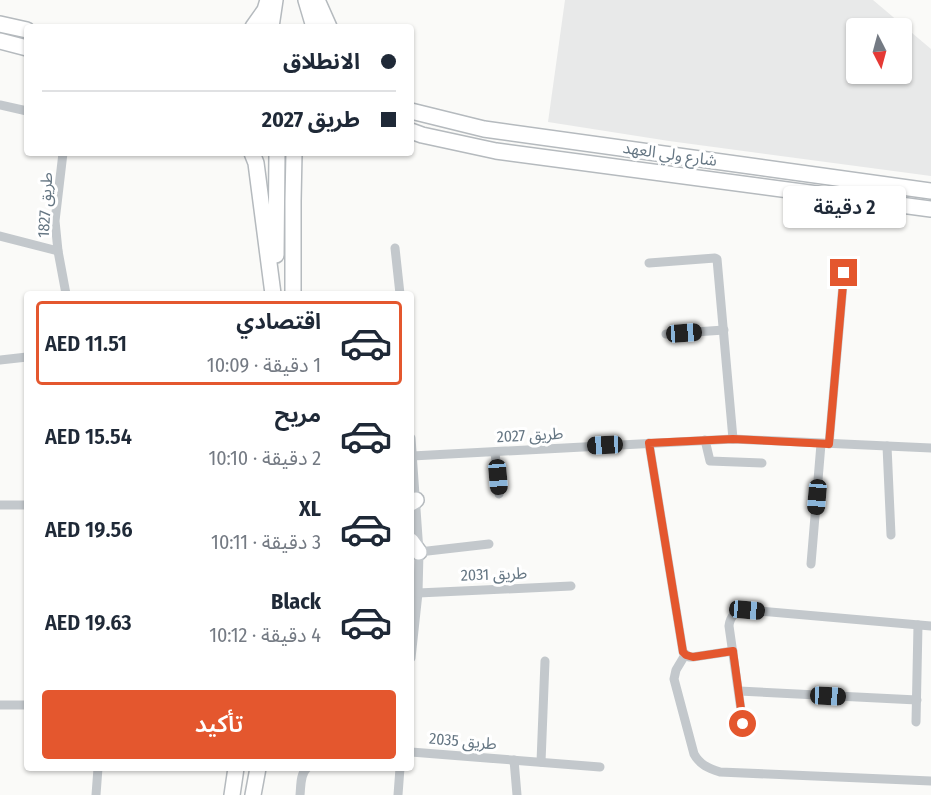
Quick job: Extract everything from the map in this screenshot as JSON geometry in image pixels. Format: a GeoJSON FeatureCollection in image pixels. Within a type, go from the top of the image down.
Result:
{"type":"FeatureCollection","features":[{"type":"Feature","properties":{"kind":"main road"},"geometry":{"type":"LineString","coordinates":[[255,24],[265,10],[268,0]]}},
{"type":"Feature","properties":{"kind":"main road"},"geometry":{"type":"LineString","coordinates":[[271,24],[275,0]]}},
{"type":"Feature","properties":{"kind":"main road"},"geometry":{"type":"LineString","coordinates":[[306,0],[313,24]]}},
{"type":"Feature","properties":{"kind":"main road"},"geometry":{"type":"LineString","coordinates":[[317,0],[328,24]]}},
{"type":"Feature","properties":{"kind":"main road"},"geometry":{"type":"LineString","coordinates":[[0,24],[24,29]]}},
{"type":"Feature","properties":{"kind":"main road"},"geometry":{"type":"LineString","coordinates":[[0,41],[24,47]]}},
{"type":"Feature","properties":{"kind":"main road"},"geometry":{"type":"LineString","coordinates":[[414,103],[450,121]]}},
{"type":"Feature","properties":{"kind":"main road","name":"شارع ولي العهد"},"geometry":{"type":"LineString","coordinates":[[414,112],[484,129],[931,191]]}},
{"type":"Feature","properties":{"kind":"main road","name":"شارع ولي العهد"},"geometry":{"type":"LineString","coordinates":[[414,132],[496,151],[931,209]]}},
{"type":"Feature","properties":{"kind":"main road"},"geometry":{"type":"LineString","coordinates":[[253,156],[274,291]]}},
{"type":"Feature","properties":{"kind":"main road"},"geometry":{"type":"LineString","coordinates":[[274,291],[277,156]]}},
{"type":"Feature","properties":{"kind":"main road"},"geometry":{"type":"LineString","coordinates":[[294,156],[294,291]]}},
{"type":"Feature","properties":{"kind":"main road"},"geometry":{"type":"LineString","coordinates":[[293,201],[301,156]]}},
{"type":"Feature","properties":{"kind":"main road"},"geometry":{"type":"LineString","coordinates":[[232,795],[236,771]]}},
{"type":"Feature","properties":{"kind":"main road"},"geometry":{"type":"LineString","coordinates":[[253,795],[257,771]]}},
{"type":"Feature","properties":{"kind":"street"},"geometry":{"type":"LineString","coordinates":[[0,105],[24,110]]}},
{"type":"Feature","properties":{"kind":"street","name":"طريق 1827"},"geometry":{"type":"LineString","coordinates":[[63,156],[55,221],[65,291]]}},
{"type":"Feature","properties":{"kind":"street"},"geometry":{"type":"LineString","coordinates":[[0,236],[58,251]]}},
{"type":"Feature","properties":{"kind":"street"},"geometry":{"type":"LineString","coordinates":[[395,248],[400,291]]}},
{"type":"Feature","properties":{"kind":"street"},"geometry":{"type":"LineString","coordinates":[[649,263],[716,258],[718,261],[733,439]]}},
{"type":"Feature","properties":{"kind":"street"},"geometry":{"type":"LineString","coordinates":[[811,564],[844,273]]}},
{"type":"Feature","properties":{"kind":"street"},"geometry":{"type":"LineString","coordinates":[[666,334],[724,330]]}},
{"type":"Feature","properties":{"kind":"street"},"geometry":{"type":"LineString","coordinates":[[0,360],[24,357]]}},
{"type":"Feature","properties":{"kind":"street","name":"طريق 2027"},"geometry":{"type":"LineString","coordinates":[[414,456],[733,439],[931,448]]}},
{"type":"Feature","properties":{"kind":"street"},"geometry":{"type":"LineString","coordinates":[[705,440],[709,459],[712,461],[762,463]]}},
{"type":"Feature","properties":{"kind":"street"},"geometry":{"type":"LineString","coordinates":[[649,443],[682,648],[686,655],[693,657],[733,651]]}},
{"type":"Feature","properties":{"kind":"street"},"geometry":{"type":"LineString","coordinates":[[887,446],[891,535]]}},
{"type":"Feature","properties":{"kind":"street"},"geometry":{"type":"LineString","coordinates":[[495,452],[499,494]]}},
{"type":"Feature","properties":{"kind":"street"},"geometry":{"type":"LineString","coordinates":[[0,505],[24,505]]}},
{"type":"Feature","properties":{"kind":"street"},"geometry":{"type":"LineString","coordinates":[[414,524],[418,592],[414,630]]}},
{"type":"Feature","properties":{"kind":"street"},"geometry":{"type":"LineString","coordinates":[[415,546],[489,544]]}},
{"type":"Feature","properties":{"kind":"street","name":"طريق 2031"},"geometry":{"type":"LineString","coordinates":[[418,592],[571,586]]}},
{"type":"Feature","properties":{"kind":"street"},"geometry":{"type":"LineString","coordinates":[[743,724],[729,622],[734,614],[742,610],[931,626]]}},
{"type":"Feature","properties":{"kind":"street"},"geometry":{"type":"LineString","coordinates":[[916,722],[918,625]]}},
{"type":"Feature","properties":{"kind":"street"},"geometry":{"type":"LineString","coordinates":[[686,655],[676,670],[674,679],[694,754],[705,767],[720,772],[931,781]]}},
{"type":"Feature","properties":{"kind":"street"},"geometry":{"type":"LineString","coordinates":[[541,762],[544,661]]}},
{"type":"Feature","properties":{"kind":"street"},"geometry":{"type":"LineString","coordinates":[[739,691],[917,700]]}},
{"type":"Feature","properties":{"kind":"street"},"geometry":{"type":"LineString","coordinates":[[0,705],[24,705]]}},
{"type":"Feature","properties":{"kind":"street","name":"طريق 2035"},"geometry":{"type":"LineString","coordinates":[[414,752],[600,767]]}},
{"type":"Feature","properties":{"kind":"street","name":"طريق 2035"},"geometry":{"type":"LineString","coordinates":[[513,760],[517,795]]}},
{"type":"Feature","properties":{"kind":"street"},"geometry":{"type":"LineString","coordinates":[[96,795],[98,771]]}},
{"type":"Feature","properties":{"kind":"street"},"geometry":{"type":"LineString","coordinates":[[300,795],[304,771]]}},
{"type":"Feature","properties":{"kind":"street"},"geometry":{"type":"LineString","coordinates":[[398,795],[400,771]]}},
{"type":"Feature","properties":{"kind":"shaded area"},"geometry":{"type":"Polygon","coordinates":[[[565,0],[873,0],[894,18],[846,18],[846,84],[912,84],[912,33],[931,49],[931,176],[669,141],[548,122],[565,0]]]}},
{"type":"Feature","properties":{"kind":"route"},"geometry":{"type":"LineString","coordinates":[[743,724],[733,651],[693,657],[683,652],[649,443],[733,439],[829,444],[844,273]]}}]}
